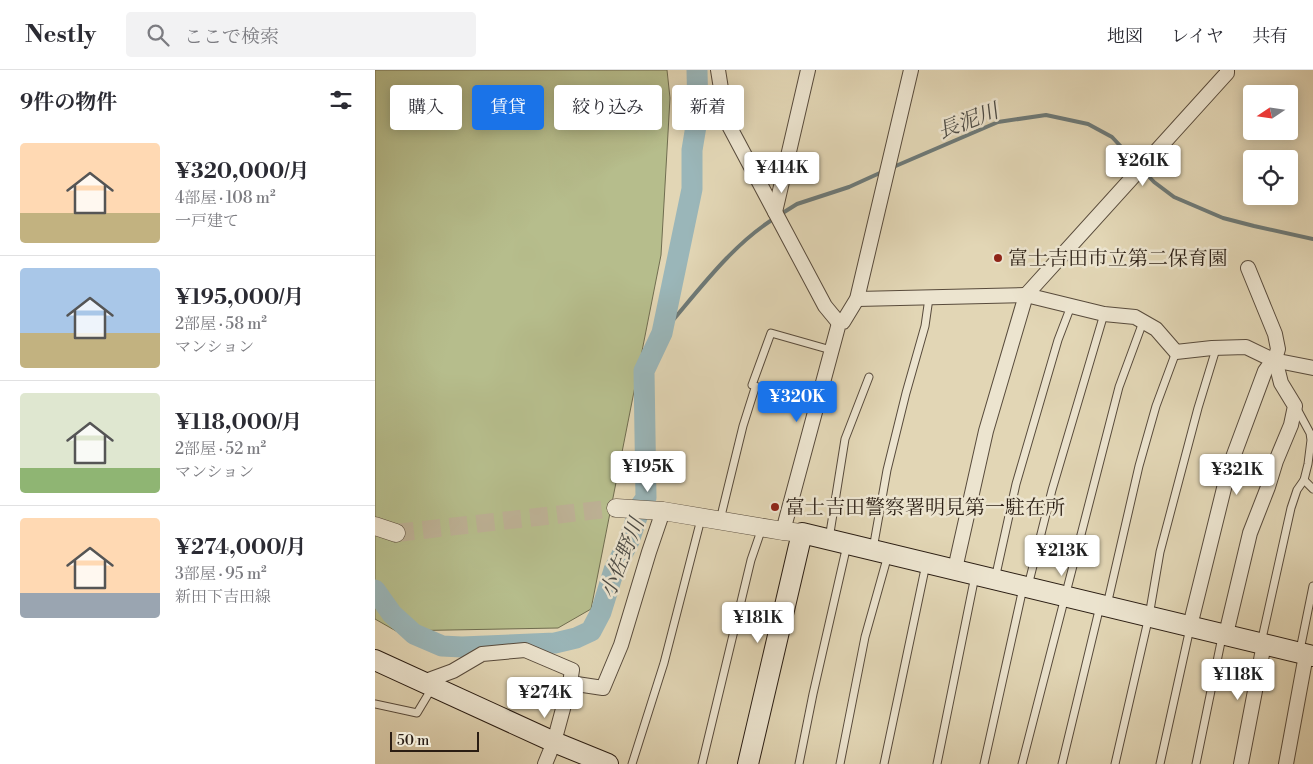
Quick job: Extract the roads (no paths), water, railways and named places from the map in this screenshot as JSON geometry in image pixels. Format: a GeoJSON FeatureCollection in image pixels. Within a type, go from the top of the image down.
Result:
{"type":"FeatureCollection","features":[{"type":"Feature","properties":{"kind":"main road"},"geometry":{"type":"LineString","coordinates":[[748,764],[793,532],[926,562],[975,576],[1025,586],[1306,655]]}},
{"type":"Feature","properties":{"kind":"main road"},"geometry":{"type":"LineString","coordinates":[[375,660],[554,742],[608,764]]}},
{"type":"Feature","properties":{"kind":"street"},"geometry":{"type":"LineString","coordinates":[[718,70],[726,120],[825,306],[839,323]]}},
{"type":"Feature","properties":{"kind":"street"},"geometry":{"type":"LineString","coordinates":[[775,212],[808,70]]}},
{"type":"Feature","properties":{"kind":"street"},"geometry":{"type":"LineString","coordinates":[[623,508],[663,511],[793,532],[816,408],[839,323],[843,322],[857,299],[911,70]]}},
{"type":"Feature","properties":{"kind":"street"},"geometry":{"type":"LineString","coordinates":[[955,569],[986,431],[1026,296],[1227,73],[1227,70]]}},
{"type":"Feature","properties":{"kind":"street"},"geometry":{"type":"LineString","coordinates":[[1190,626],[1229,468],[1265,371],[1274,359],[1278,349],[1275,334],[1248,268]]}},
{"type":"Feature","properties":{"kind":"street"},"geometry":{"type":"LineString","coordinates":[[857,299],[1026,296],[1104,314],[1135,317],[1157,329],[1176,352],[1247,347],[1274,359],[1313,368]]}},
{"type":"Feature","properties":{"kind":"street"},"geometry":{"type":"LineString","coordinates":[[1224,634],[1250,533],[1291,425],[1295,406],[1281,383],[1274,359]]}},
{"type":"Feature","properties":{"kind":"street"},"geometry":{"type":"LineString","coordinates":[[570,683],[603,688],[621,645],[663,511]]}},
{"type":"Feature","properties":{"kind":"street"},"geometry":{"type":"LineString","coordinates":[[375,526],[396,533]]}},
{"type":"Feature","properties":{"kind":"street"},"geometry":{"type":"LineString","coordinates":[[1241,764],[1262,644]]}},
{"type":"Feature","properties":{"kind":"street"},"geometry":{"type":"LineString","coordinates":[[428,684],[482,654],[525,650],[571,670],[570,683],[554,742],[545,764]]}},
{"type":"Feature","properties":{"kind":"street"},"geometry":{"type":"LineString","coordinates":[[1286,764],[1306,655]]}},
{"type":"Feature","properties":{"kind":"lane"},"geometry":{"type":"LineString","coordinates":[[840,764],[880,552],[887,470],[925,326],[929,298]]}},
{"type":"Feature","properties":{"kind":"lane"},"geometry":{"type":"LineString","coordinates":[[995,579],[1015,484],[1058,340],[1071,306]]}},
{"type":"Feature","properties":{"kind":"lane"},"geometry":{"type":"LineString","coordinates":[[984,764],[1025,586],[1104,314]]}},
{"type":"Feature","properties":{"kind":"lane"},"geometry":{"type":"LineString","coordinates":[[1022,764],[1119,387],[1143,322]]}},
{"type":"Feature","properties":{"kind":"lane"},"geometry":{"type":"LineString","coordinates":[[816,408],[752,385],[771,332],[831,350]]}},
{"type":"Feature","properties":{"kind":"lane"},"geometry":{"type":"LineString","coordinates":[[1115,764],[1149,616],[1160,552],[1197,408],[1216,349]]}},
{"type":"Feature","properties":{"kind":"lane"},"geometry":{"type":"LineString","coordinates":[[1062,764],[1139,466],[1156,406],[1176,352]]}},
{"type":"Feature","properties":{"kind":"lane"},"geometry":{"type":"LineString","coordinates":[[799,764],[838,541],[845,438],[869,377]]}},
{"type":"Feature","properties":{"kind":"lane"},"geometry":{"type":"LineString","coordinates":[[720,520],[743,426],[756,387]]}},
{"type":"Feature","properties":{"kind":"lane"},"geometry":{"type":"LineString","coordinates":[[1262,644],[1291,508],[1297,490],[1304,480],[1308,464],[1310,433],[1295,406]]}},
{"type":"Feature","properties":{"kind":"lane"},"geometry":{"type":"LineString","coordinates":[[1304,480],[1313,489]]}},
{"type":"Feature","properties":{"kind":"lane"},"geometry":{"type":"LineString","coordinates":[[632,764],[664,663],[701,517]]}},
{"type":"Feature","properties":{"kind":"lane"},"geometry":{"type":"LineString","coordinates":[[702,764],[751,560],[762,528]]}},
{"type":"Feature","properties":{"kind":"lane"},"geometry":{"type":"LineString","coordinates":[[884,764],[926,562]]}},
{"type":"Feature","properties":{"kind":"lane"},"geometry":{"type":"LineString","coordinates":[[937,764],[975,576]]}},
{"type":"Feature","properties":{"kind":"lane"},"geometry":{"type":"LineString","coordinates":[[1306,655],[1313,586]]}},
{"type":"Feature","properties":{"kind":"lane"},"geometry":{"type":"LineString","coordinates":[[1159,764],[1190,626]]}},
{"type":"Feature","properties":{"kind":"lane"},"geometry":{"type":"LineString","coordinates":[[1197,764],[1224,634]]}},
{"type":"Feature","properties":{"kind":"lane"},"geometry":{"type":"LineString","coordinates":[[375,704],[417,713],[428,684]]}},
{"type":"Feature","properties":{"kind":"waterway","name":"小佐野川"},"geometry":{"type":"LineString","coordinates":[[375,590],[392,614],[414,634],[442,646],[462,647],[555,643],[576,638],[591,631],[601,612],[614,570],[629,541],[641,505],[646,498],[644,371],[662,333],[692,189],[692,150],[698,114],[697,70]]}},
{"type":"Feature","properties":{"kind":"waterway","name":"長泥川"},"geometry":{"type":"LineString","coordinates":[[891,168],[998,122],[1046,115],[1088,124],[1112,137],[1154,182],[1174,197],[1223,218],[1313,239]]}},
{"type":"Feature","properties":{"kind":"waterway","name":"長泥川"},"geometry":{"type":"LineString","coordinates":[[781,214],[797,204],[849,187],[882,172]]}},
{"type":"Feature","properties":{"kind":"waterway","name":"長泥川"},"geometry":{"type":"LineString","coordinates":[[662,333],[729,256],[759,229],[775,218]]}},
{"type":"Feature","properties":{"kind":"tunnel"},"geometry":{"type":"LineString","coordinates":[[396,533],[616,508]]}},
{"type":"Feature","properties":{"kind":"place","name":"富士吉田市立第二保育園"},"geometry":{"type":"Point","coordinates":[998,258]}},
{"type":"Feature","properties":{"kind":"place","name":"富士吉田警察署明見第一駐在所"},"geometry":{"type":"Point","coordinates":[775,507]}}]}
